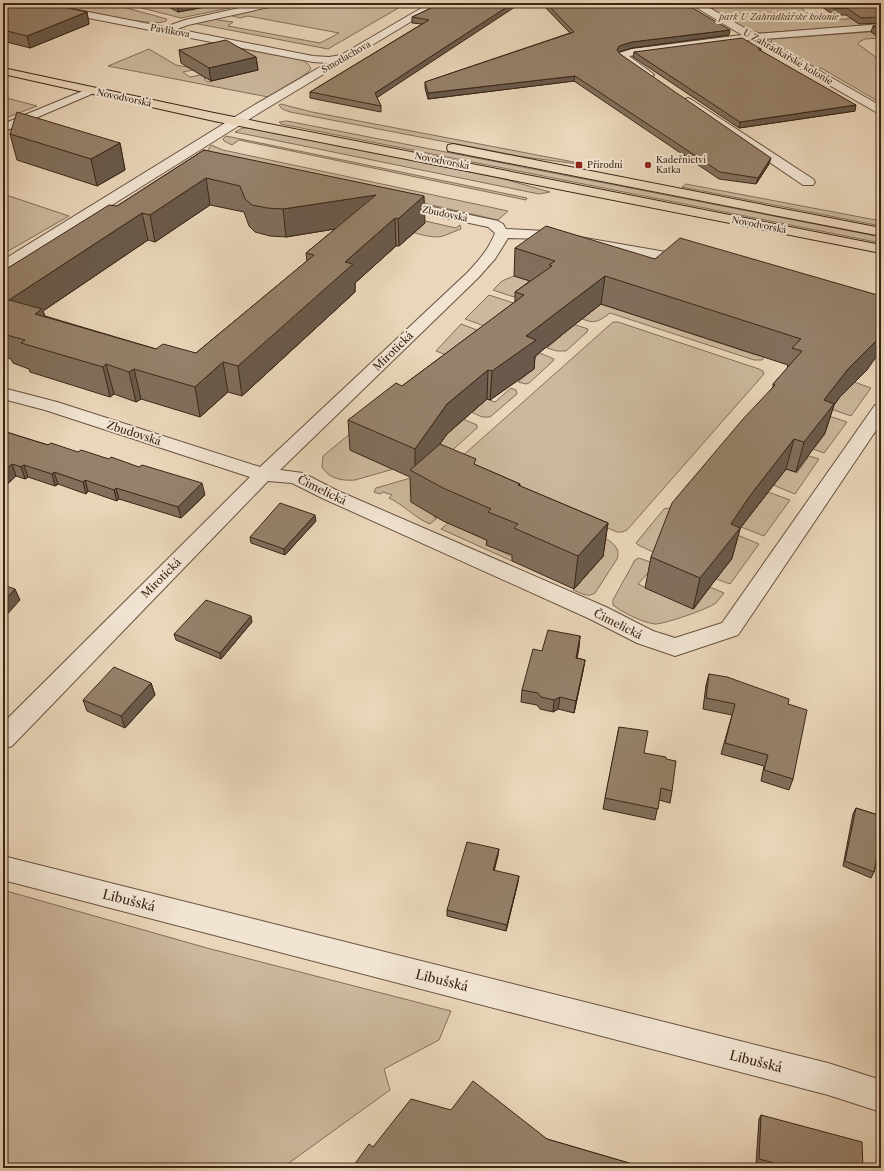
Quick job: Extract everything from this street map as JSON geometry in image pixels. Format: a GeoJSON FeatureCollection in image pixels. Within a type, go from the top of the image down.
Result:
{"type":"FeatureCollection","features":[{"type":"Feature","properties":{"kind":"main road","name":"Novodvorská"},"geometry":{"type":"LineString","coordinates":[[3,71],[90,91],[881,249]]}},
{"type":"Feature","properties":{"kind":"main road"},"geometry":{"type":"LineString","coordinates":[[240,107],[278,114]]}},
{"type":"Feature","properties":{"kind":"main road","name":"Novodvorská"},"geometry":{"type":"LineString","coordinates":[[439,146],[881,232]]}},
{"type":"Feature","properties":{"kind":"street","name":"Pavlíkova"},"geometry":{"type":"LineString","coordinates":[[28,3],[43,4],[313,59],[329,60],[345,57]]}},
{"type":"Feature","properties":{"kind":"street"},"geometry":{"type":"LineString","coordinates":[[168,30],[185,23],[275,3]]}},
{"type":"Feature","properties":{"kind":"street","name":"Smotlachova"},"geometry":{"type":"LineString","coordinates":[[255,110],[437,3]]}},
{"type":"Feature","properties":{"kind":"street","name":"U Zahrádkářské kolonie"},"geometry":{"type":"LineString","coordinates":[[694,3],[881,111]]}},
{"type":"Feature","properties":{"kind":"street"},"geometry":{"type":"LineString","coordinates":[[658,81],[625,60],[623,55],[632,52],[754,37],[881,27]]}},
{"type":"Feature","properties":{"kind":"street"},"geometry":{"type":"LineString","coordinates":[[313,59],[320,63],[315,75]]}},
{"type":"Feature","properties":{"kind":"street"},"geometry":{"type":"LineString","coordinates":[[3,128],[90,91]]}},
{"type":"Feature","properties":{"kind":"street"},"geometry":{"type":"LineString","coordinates":[[678,95],[808,182]]}},
{"type":"Feature","properties":{"kind":"street"},"geometry":{"type":"LineString","coordinates":[[3,267],[255,110]]}},
{"type":"Feature","properties":{"kind":"street"},"geometry":{"type":"LineString","coordinates":[[150,175],[178,165],[199,162]]}},
{"type":"Feature","properties":{"kind":"street","name":"Zbudovská"},"geometry":{"type":"LineString","coordinates":[[384,201],[493,224],[498,227],[502,233]]}},
{"type":"Feature","properties":{"kind":"street"},"geometry":{"type":"LineString","coordinates":[[502,233],[545,235],[700,263]]}},
{"type":"Feature","properties":{"kind":"street","name":"Mirotická"},"geometry":{"type":"LineString","coordinates":[[3,739],[263,475],[473,275],[500,241],[502,233]]}},
{"type":"Feature","properties":{"kind":"street","name":"Zbudovská"},"geometry":{"type":"LineString","coordinates":[[3,393],[51,406],[263,475]]}},
{"type":"Feature","properties":{"kind":"street","name":"Čimelická"},"geometry":{"type":"LineString","coordinates":[[263,475],[296,477],[336,498],[598,613],[645,638],[675,647],[730,629],[881,409]]}},
{"type":"Feature","properties":{"kind":"street","name":"Libušská"},"geometry":{"type":"LineString","coordinates":[[3,868],[828,1079],[881,1096]]}},
{"type":"Feature","properties":{"kind":"green space"},"geometry":{"type":"Polygon","coordinates":[[[55,3],[108,3],[167,19],[166,21],[158,22],[131,20],[58,5],[55,3]]]}},
{"type":"Feature","properties":{"kind":"green space"},"geometry":{"type":"Polygon","coordinates":[[[122,3],[172,3],[191,10],[222,3],[253,3],[181,18],[122,3]]]}},
{"type":"Feature","properties":{"kind":"green space"},"geometry":{"type":"Polygon","coordinates":[[[286,3],[407,3],[328,49],[193,23],[212,19],[233,22],[228,26],[320,43],[339,33],[248,16],[240,18],[232,16],[232,14],[286,3]]]}},
{"type":"Feature","properties":{"kind":"green space","name":"park U Zahrádkářské kolonie"},"geometry":{"type":"Polygon","coordinates":[[[706,3],[795,3],[810,15],[828,20],[879,17],[881,19],[881,24],[761,33],[745,29],[710,9],[714,8],[706,3]]]}},
{"type":"Feature","properties":{"kind":"green space","name":"park U Zahrádkářské kolonie"},"geometry":{"type":"Polygon","coordinates":[[[881,31],[881,38],[865,39],[858,44],[881,61],[881,103],[821,68],[816,69],[770,44],[772,39],[881,31]]]}},
{"type":"Feature","properties":{"kind":"green space"},"geometry":{"type":"Polygon","coordinates":[[[236,48],[299,59],[308,64],[311,69],[306,74],[268,97],[108,66],[149,49],[176,65],[193,70],[183,72],[190,77],[200,75],[206,78],[204,79],[208,82],[258,69],[248,63],[236,48]]]}},
{"type":"Feature","properties":{"kind":"green space"},"geometry":{"type":"Polygon","coordinates":[[[3,97],[37,106],[3,119],[3,97]]]}},
{"type":"Feature","properties":{"kind":"green space"},"geometry":{"type":"Polygon","coordinates":[[[281,104],[312,112],[579,163],[524,157],[290,112],[282,109],[279,105],[281,104]]]}},
{"type":"Feature","properties":{"kind":"green space"},"geometry":{"type":"Polygon","coordinates":[[[287,121],[881,237],[881,243],[281,124],[279,122],[287,121]]]}},
{"type":"Feature","properties":{"kind":"green space"},"geometry":{"type":"Polygon","coordinates":[[[243,128],[252,128],[500,178],[550,192],[539,194],[235,132],[243,128]]]}},
{"type":"Feature","properties":{"kind":"green space"},"geometry":{"type":"Polygon","coordinates":[[[226,136],[527,198],[526,200],[239,140],[232,145],[224,141],[223,139],[226,136]]]}},
{"type":"Feature","properties":{"kind":"green space"},"geometry":{"type":"Polygon","coordinates":[[[211,145],[223,150],[508,211],[498,220],[210,155],[208,150],[211,145]]]}},
{"type":"Feature","properties":{"kind":"green space"},"geometry":{"type":"Polygon","coordinates":[[[686,184],[881,221],[881,226],[682,187],[686,184]]]}},
{"type":"Feature","properties":{"kind":"green space"},"geometry":{"type":"Polygon","coordinates":[[[3,194],[69,216],[3,254],[3,194]]]}},
{"type":"Feature","properties":{"kind":"green space"},"geometry":{"type":"Polygon","coordinates":[[[359,206],[456,228],[460,225],[461,229],[440,237],[427,236],[396,226],[359,206]]]}},
{"type":"Feature","properties":{"kind":"green space"},"geometry":{"type":"Polygon","coordinates":[[[514,276],[559,290],[535,304],[493,290],[502,281],[514,276]]]}},
{"type":"Feature","properties":{"kind":"green space"},"geometry":{"type":"Polygon","coordinates":[[[489,295],[529,308],[507,334],[465,319],[489,295]]]}},
{"type":"Feature","properties":{"kind":"green space"},"geometry":{"type":"Polygon","coordinates":[[[579,297],[765,357],[762,360],[754,360],[610,313],[600,320],[593,322],[585,320],[573,316],[579,297]]]}},
{"type":"Feature","properties":{"kind":"green space"},"geometry":{"type":"Polygon","coordinates":[[[567,322],[588,329],[587,332],[566,351],[557,351],[547,348],[561,336],[567,322]]]}},
{"type":"Feature","properties":{"kind":"green space"},"geometry":{"type":"Polygon","coordinates":[[[613,322],[618,322],[759,369],[763,371],[764,374],[627,530],[622,532],[617,532],[462,464],[459,459],[613,322]]]}},
{"type":"Feature","properties":{"kind":"green space"},"geometry":{"type":"Polygon","coordinates":[[[461,324],[501,339],[477,367],[436,351],[461,324]]]}},
{"type":"Feature","properties":{"kind":"green space"},"geometry":{"type":"Polygon","coordinates":[[[540,353],[554,359],[553,361],[529,383],[526,384],[518,382],[533,369],[526,366],[540,353]]]}},
{"type":"Feature","properties":{"kind":"green space"},"geometry":{"type":"Polygon","coordinates":[[[843,378],[871,388],[851,416],[831,409],[841,395],[843,378]]]}},
{"type":"Feature","properties":{"kind":"green space"},"geometry":{"type":"Polygon","coordinates":[[[511,388],[516,390],[517,394],[490,417],[482,417],[471,412],[487,399],[495,402],[511,388]]]}},
{"type":"Feature","properties":{"kind":"green space"},"geometry":{"type":"Polygon","coordinates":[[[826,415],[847,422],[824,453],[813,449],[825,434],[815,430],[826,415]]]}},
{"type":"Feature","properties":{"kind":"green space"},"geometry":{"type":"Polygon","coordinates":[[[463,419],[477,425],[477,428],[448,454],[439,454],[437,431],[446,434],[463,419]]]}},
{"type":"Feature","properties":{"kind":"green space"},"geometry":{"type":"Polygon","coordinates":[[[357,428],[350,450],[392,469],[422,461],[355,480],[345,480],[332,477],[322,467],[323,456],[357,428]]]}},
{"type":"Feature","properties":{"kind":"green space"},"geometry":{"type":"Polygon","coordinates":[[[809,456],[819,459],[795,494],[773,485],[786,469],[797,473],[809,456]]]}},
{"type":"Feature","properties":{"kind":"green space"},"geometry":{"type":"Polygon","coordinates":[[[438,470],[437,514],[434,517],[437,518],[430,524],[389,498],[392,495],[383,492],[380,494],[374,492],[376,488],[438,470]]]}},
{"type":"Feature","properties":{"kind":"green space"},"geometry":{"type":"Polygon","coordinates":[[[768,492],[790,500],[764,536],[741,527],[768,492]]]}},
{"type":"Feature","properties":{"kind":"green space"},"geometry":{"type":"Polygon","coordinates":[[[664,509],[672,509],[662,556],[636,543],[664,509]]]}},
{"type":"Feature","properties":{"kind":"green space"},"geometry":{"type":"Polygon","coordinates":[[[448,523],[490,542],[488,545],[515,558],[512,561],[441,529],[448,523]]]}},
{"type":"Feature","properties":{"kind":"green space"},"geometry":{"type":"Polygon","coordinates":[[[735,534],[759,544],[730,584],[716,579],[732,559],[735,534]]]}},
{"type":"Feature","properties":{"kind":"green space"},"geometry":{"type":"Polygon","coordinates":[[[603,537],[612,543],[617,549],[617,559],[595,593],[589,595],[581,594],[573,590],[604,556],[602,555],[603,537]]]}},
{"type":"Feature","properties":{"kind":"green space"},"geometry":{"type":"Polygon","coordinates":[[[639,558],[656,564],[638,584],[694,609],[710,587],[724,593],[716,603],[711,606],[677,619],[655,624],[639,619],[617,608],[613,605],[613,600],[635,560],[639,558]]]}},
{"type":"Feature","properties":{"kind":"green space"},"geometry":{"type":"Polygon","coordinates":[[[3,890],[207,948],[451,1011],[439,1040],[384,1069],[390,1090],[282,1168],[3,1168],[3,890]]]}},
{"type":"Feature","properties":{"kind":"building"},"geometry":{"type":"Polygon","coordinates":[[[3,3],[43,3],[87,12],[27,36],[3,30],[3,3]]]}},
{"type":"Feature","properties":{"kind":"building"},"geometry":{"type":"Polygon","coordinates":[[[442,3],[513,3],[375,93],[381,106],[310,92],[429,20],[412,17],[442,3]]]}},
{"type":"Feature","properties":{"kind":"building"},"geometry":{"type":"Polygon","coordinates":[[[546,3],[681,3],[691,7],[730,30],[632,42],[619,46],[617,50],[620,54],[771,158],[758,178],[720,172],[575,76],[428,93],[425,82],[574,32],[546,3]]]}},
{"type":"Feature","properties":{"kind":"building"},"geometry":{"type":"Polygon","coordinates":[[[827,3],[881,3],[881,17],[861,18],[847,8],[835,9],[827,3]]]}},
{"type":"Feature","properties":{"kind":"building"},"geometry":{"type":"Polygon","coordinates":[[[881,25],[881,31],[873,26],[881,25]]]}},
{"type":"Feature","properties":{"kind":"building"},"geometry":{"type":"Polygon","coordinates":[[[742,38],[761,49],[758,49],[856,105],[740,122],[634,52],[742,38]]]}},
{"type":"Feature","properties":{"kind":"building"},"geometry":{"type":"Polygon","coordinates":[[[226,40],[256,57],[209,68],[179,50],[226,40]]]}},
{"type":"Feature","properties":{"kind":"building"},"geometry":{"type":"Polygon","coordinates":[[[17,112],[120,143],[91,159],[10,134],[17,112]]]}},
{"type":"Feature","properties":{"kind":"building"},"geometry":{"type":"Polygon","coordinates":[[[204,150],[424,196],[398,219],[395,218],[345,262],[353,264],[238,366],[223,362],[195,387],[134,369],[129,372],[106,364],[103,367],[21,343],[25,340],[3,334],[7,331],[3,330],[3,271],[109,205],[117,206],[204,150]],[[206,178],[150,215],[142,213],[9,300],[42,309],[35,314],[156,349],[163,344],[196,353],[314,255],[306,253],[376,195],[283,209],[267,208],[252,205],[245,199],[240,186],[206,178]]]}},
{"type":"Feature","properties":{"kind":"building"},"geometry":{"type":"Polygon","coordinates":[[[546,226],[655,259],[680,238],[881,296],[881,334],[848,369],[824,400],[834,404],[804,442],[794,439],[749,497],[731,524],[740,528],[700,578],[651,557],[672,503],[743,419],[775,385],[773,384],[802,351],[792,348],[801,339],[605,276],[526,336],[536,340],[492,371],[488,370],[447,404],[415,449],[348,420],[396,383],[402,386],[524,295],[515,292],[552,266],[549,265],[555,261],[515,248],[546,226]]]}},
{"type":"Feature","properties":{"kind":"building"},"geometry":{"type":"Polygon","coordinates":[[[3,431],[48,445],[51,443],[78,452],[81,450],[109,459],[111,457],[139,467],[142,465],[202,483],[178,507],[116,488],[114,490],[85,480],[83,482],[54,472],[52,474],[24,465],[21,467],[12,464],[3,472],[3,431]]]}},
{"type":"Feature","properties":{"kind":"building"},"geometry":{"type":"Polygon","coordinates":[[[440,444],[476,459],[474,464],[520,484],[518,485],[608,523],[578,556],[514,528],[518,524],[488,512],[491,509],[443,488],[410,470],[440,444]]]}},
{"type":"Feature","properties":{"kind":"building"},"geometry":{"type":"Polygon","coordinates":[[[280,503],[315,515],[284,549],[250,537],[280,503]]]}},
{"type":"Feature","properties":{"kind":"building"},"geometry":{"type":"Polygon","coordinates":[[[3,585],[15,589],[3,602],[3,585]]]}},
{"type":"Feature","properties":{"kind":"building"},"geometry":{"type":"Polygon","coordinates":[[[206,600],[251,616],[220,653],[174,634],[206,600]]]}},
{"type":"Feature","properties":{"kind":"building"},"geometry":{"type":"Polygon","coordinates":[[[548,630],[580,636],[576,658],[585,660],[576,701],[560,697],[554,700],[541,697],[538,693],[522,690],[533,649],[542,651],[548,630]]]}},
{"type":"Feature","properties":{"kind":"building"},"geometry":{"type":"Polygon","coordinates":[[[114,667],[151,683],[121,716],[83,700],[114,667]]]}},
{"type":"Feature","properties":{"kind":"building"},"geometry":{"type":"Polygon","coordinates":[[[709,674],[727,677],[789,699],[788,704],[807,710],[793,779],[764,770],[768,755],[725,743],[735,704],[706,698],[709,674]]]}},
{"type":"Feature","properties":{"kind":"building"},"geometry":{"type":"Polygon","coordinates":[[[619,727],[648,731],[644,753],[666,757],[666,759],[676,761],[672,791],[661,788],[658,809],[605,798],[619,727]]]}},
{"type":"Feature","properties":{"kind":"building"},"geometry":{"type":"Polygon","coordinates":[[[856,808],[881,816],[881,852],[878,851],[874,872],[845,861],[856,808]]]}},
{"type":"Feature","properties":{"kind":"building"},"geometry":{"type":"Polygon","coordinates":[[[467,842],[499,849],[493,870],[519,876],[507,925],[447,910],[467,842]]]}},
{"type":"Feature","properties":{"kind":"building"},"geometry":{"type":"Polygon","coordinates":[[[473,1081],[547,1139],[646,1168],[473,1168],[469,1164],[466,1168],[352,1168],[369,1144],[373,1147],[411,1099],[451,1110],[473,1081]]]}},
{"type":"Feature","properties":{"kind":"building"},"geometry":{"type":"Polygon","coordinates":[[[761,1115],[862,1142],[863,1168],[792,1168],[759,1159],[761,1115]]]}},
{"type":"Feature","properties":{"kind":"place","name":"Přírodní"},"geometry":{"type":"Point","coordinates":[579,165]}},
{"type":"Feature","properties":{"kind":"place","name":"Kadeřnictví Katka"},"geometry":{"type":"Point","coordinates":[648,165]}}]}
